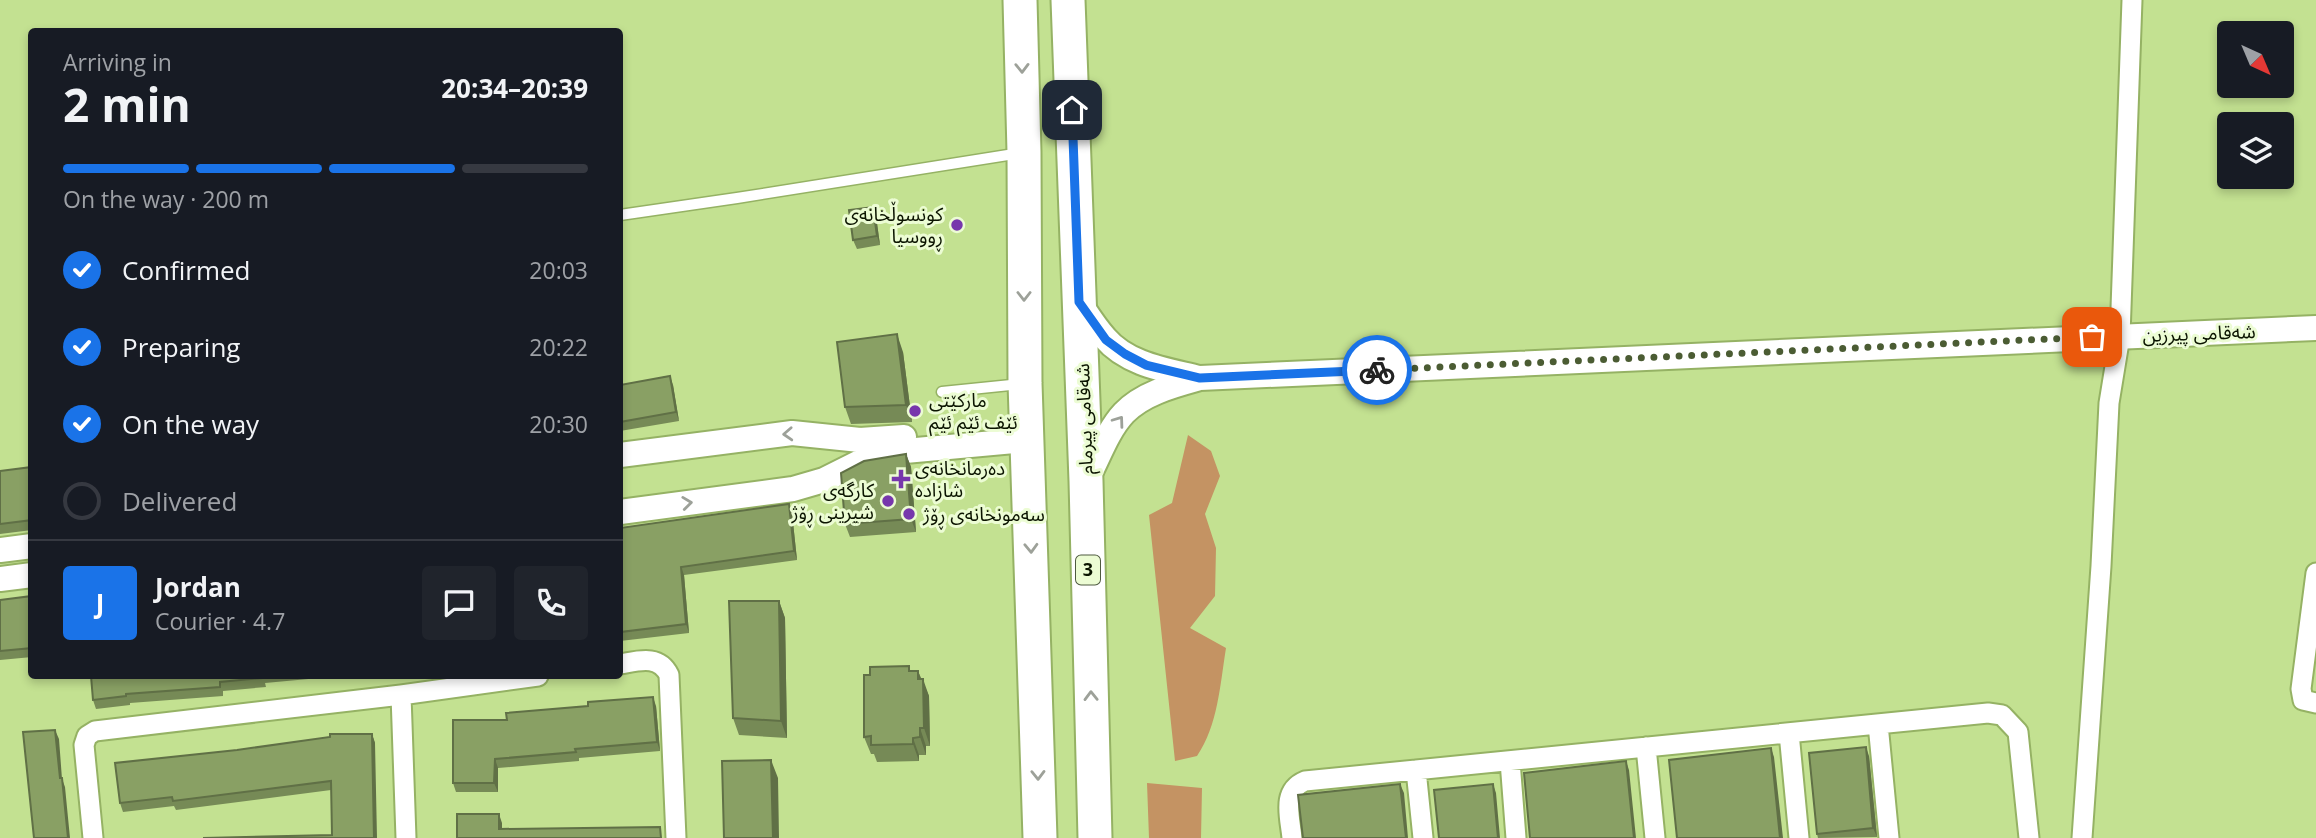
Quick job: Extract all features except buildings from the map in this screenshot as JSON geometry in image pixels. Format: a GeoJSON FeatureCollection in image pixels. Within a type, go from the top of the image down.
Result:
{"type":"FeatureCollection","features":[{"type":"Feature","properties":{"kind":"highway"},"geometry":{"type":"LineString","coordinates":[[1020,0],[1025,383],[1040,838]]}},
{"type":"Feature","properties":{"kind":"highway","name":"شەقامی پیرمام"},"geometry":{"type":"LineString","coordinates":[[1068,0],[1086,481],[1095,838]]}},
{"type":"Feature","properties":{"kind":"street"},"geometry":{"type":"LineString","coordinates":[[2082,838],[2109,403],[2120,336],[2132,0]]}},
{"type":"Feature","properties":{"kind":"street"},"geometry":{"type":"LineString","coordinates":[[1079,302],[1106,340],[1125,354],[1146,365],[1200,378]]}},
{"type":"Feature","properties":{"kind":"street","name":"شەقامی پیرزین"},"geometry":{"type":"LineString","coordinates":[[1200,378],[2316,328]]}},
{"type":"Feature","properties":{"kind":"street"},"geometry":{"type":"LineString","coordinates":[[1086,481],[1112,430],[1124,413],[1153,394],[1200,378]]}},
{"type":"Feature","properties":{"kind":"street"},"geometry":{"type":"LineString","coordinates":[[623,455],[780,434],[803,434],[879,447],[1027,432]]}},
{"type":"Feature","properties":{"kind":"street"},"geometry":{"type":"LineString","coordinates":[[831,438],[837,475]]}},
{"type":"Feature","properties":{"kind":"street"},"geometry":{"type":"LineString","coordinates":[[623,512],[775,492],[802,486],[837,475],[879,447]]}},
{"type":"Feature","properties":{"kind":"street"},"geometry":{"type":"LineString","coordinates":[[0,550],[28,546]]}},
{"type":"Feature","properties":{"kind":"street"},"geometry":{"type":"LineString","coordinates":[[2316,573],[2301,689],[2303,700],[2316,703]]}},
{"type":"Feature","properties":{"kind":"street"},"geometry":{"type":"LineString","coordinates":[[0,579],[28,576]]}},
{"type":"Feature","properties":{"kind":"street"},"geometry":{"type":"LineString","coordinates":[[623,664],[652,660],[663,665],[669,674],[676,838]]}},
{"type":"Feature","properties":{"kind":"street"},"geometry":{"type":"LineString","coordinates":[[93,838],[83,745],[87,736],[95,731],[516,679]]}},
{"type":"Feature","properties":{"kind":"street"},"geometry":{"type":"LineString","coordinates":[[401,695],[406,838]]}},
{"type":"Feature","properties":{"kind":"street"},"geometry":{"type":"LineString","coordinates":[[1292,838],[1289,798],[1293,789],[1301,783],[1988,713],[2002,715],[2018,732],[2029,838]]}},
{"type":"Feature","properties":{"kind":"street"},"geometry":{"type":"LineString","coordinates":[[1878,724],[1889,838]]}},
{"type":"Feature","properties":{"kind":"street"},"geometry":{"type":"LineString","coordinates":[[1789,733],[1799,838]]}},
{"type":"Feature","properties":{"kind":"street"},"geometry":{"type":"LineString","coordinates":[[1646,747],[1655,838]]}},
{"type":"Feature","properties":{"kind":"street"},"geometry":{"type":"LineString","coordinates":[[1510,761],[1516,838]]}},
{"type":"Feature","properties":{"kind":"street"},"geometry":{"type":"LineString","coordinates":[[1416,770],[1423,838]]}},
{"type":"Feature","properties":{"kind":"lane"},"geometry":{"type":"LineString","coordinates":[[623,215],[1024,152]]}},
{"type":"Feature","properties":{"kind":"lane"},"geometry":{"type":"LineString","coordinates":[[942,392],[1025,383]]}},
{"type":"Feature","properties":{"kind":"shaded area"},"geometry":{"type":"Polygon","coordinates":[[[1188,435],[1211,451],[1220,476],[1205,514],[1216,548],[1215,596],[1190,628],[1226,648],[1210,731],[1197,756],[1175,761],[1149,515],[1172,503],[1188,435]]]}},
{"type":"Feature","properties":{"kind":"shaded area"},"geometry":{"type":"Polygon","coordinates":[[[1147,783],[1202,788],[1201,838],[1149,838],[1147,783]]]}},
{"type":"Feature","properties":{"kind":"way so far"},"geometry":{"type":"LineString","coordinates":[[1377,370],[2092,337]]}},
{"type":"Feature","properties":{"kind":"place","name":"کونسوڵخانەی ڕووسیا"},"geometry":{"type":"Point","coordinates":[957,225]}},
{"type":"Feature","properties":{"kind":"place","name":"مارکێتی ئێف ئێم ئێم"},"geometry":{"type":"Point","coordinates":[915,411]}},
{"type":"Feature","properties":{"kind":"place","name":"دەرمانخانەی شازادە"},"geometry":{"type":"Point","coordinates":[901,479]}},
{"type":"Feature","properties":{"kind":"place","name":"کارگەی شیرینی ڕۆژ"},"geometry":{"type":"Point","coordinates":[888,501]}},
{"type":"Feature","properties":{"kind":"place","name":"سەمونخانەی ڕۆژ"},"geometry":{"type":"Point","coordinates":[909,514]}},
{"type":"Feature","properties":{"kind":"route"},"geometry":{"type":"LineString","coordinates":[[1072,110],[1079,302],[1106,340],[1146,365],[1200,378],[1377,370]]}}]}
